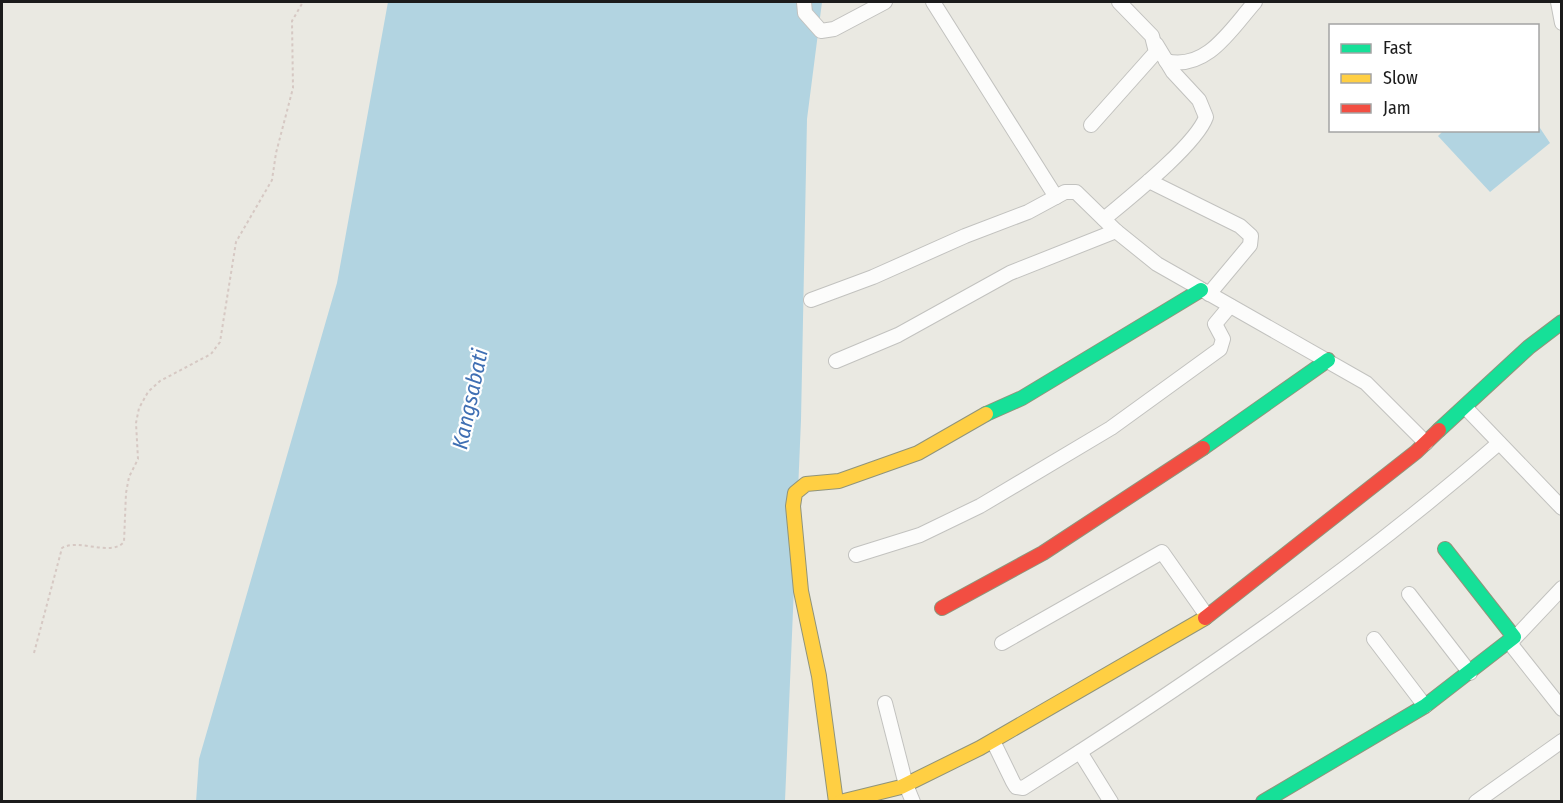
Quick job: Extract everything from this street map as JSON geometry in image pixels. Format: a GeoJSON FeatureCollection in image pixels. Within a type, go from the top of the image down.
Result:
{"type":"FeatureCollection","features":[{"type":"Feature","properties":{"kind":"street"},"geometry":{"type":"LineString","coordinates":[[804,2],[805,13],[812,25],[820,31],[834,29],[885,2]]}},
{"type":"Feature","properties":{"kind":"street"},"geometry":{"type":"LineString","coordinates":[[933,2],[1056,197]]}},
{"type":"Feature","properties":{"kind":"street"},"geometry":{"type":"LineString","coordinates":[[1104,219],[1149,181],[1195,135],[1206,117],[1199,100],[1166,61],[1152,36],[1119,2]]}},
{"type":"Feature","properties":{"kind":"street"},"geometry":{"type":"LineString","coordinates":[[1166,61],[1186,63],[1206,55],[1255,2]]}},
{"type":"Feature","properties":{"kind":"street"},"geometry":{"type":"LineString","coordinates":[[1558,2],[1562,23]]}},
{"type":"Feature","properties":{"kind":"street"},"geometry":{"type":"LineString","coordinates":[[1091,125],[1153,58],[1156,44]]}},
{"type":"Feature","properties":{"kind":"street"},"geometry":{"type":"LineString","coordinates":[[1149,181],[1240,226],[1251,236],[1250,245],[1205,292],[1032,393],[997,407],[918,453],[839,481],[806,484],[795,493],[798,571],[819,676],[838,801],[875,795],[906,785],[993,741],[1207,616],[1242,592],[1426,443],[1529,347],[1562,322]]}},
{"type":"Feature","properties":{"kind":"street"},"geometry":{"type":"LineString","coordinates":[[811,300],[890,270],[965,236],[1028,212],[1056,197],[1076,192],[1116,231],[1157,264],[1366,383],[1426,443]]}},
{"type":"Feature","properties":{"kind":"street"},"geometry":{"type":"LineString","coordinates":[[836,361],[898,335],[1011,273],[1116,231]]}},
{"type":"Feature","properties":{"kind":"street"},"geometry":{"type":"LineString","coordinates":[[856,555],[945,525],[1111,428],[1220,349],[1223,339],[1215,324],[1230,306]]}},
{"type":"Feature","properties":{"kind":"street"},"geometry":{"type":"LineString","coordinates":[[942,608],[1025,565],[1083,528],[1328,360]]}},
{"type":"Feature","properties":{"kind":"street"},"geometry":{"type":"LineString","coordinates":[[1465,407],[1562,508]]}},
{"type":"Feature","properties":{"kind":"street"},"geometry":{"type":"LineString","coordinates":[[993,741],[1013,782],[1020,788],[1080,752],[1294,605],[1444,491],[1499,443]]}},
{"type":"Feature","properties":{"kind":"street"},"geometry":{"type":"LineString","coordinates":[[1445,549],[1514,637],[1513,647],[1562,710]]}},
{"type":"Feature","properties":{"kind":"street"},"geometry":{"type":"LineString","coordinates":[[1002,643],[1162,552],[1207,616]]}},
{"type":"Feature","properties":{"kind":"street"},"geometry":{"type":"LineString","coordinates":[[1263,801],[1425,706],[1514,637],[1562,588]]}},
{"type":"Feature","properties":{"kind":"street"},"geometry":{"type":"LineString","coordinates":[[1409,594],[1470,673]]}},
{"type":"Feature","properties":{"kind":"street"},"geometry":{"type":"LineString","coordinates":[[1374,639],[1425,706]]}},
{"type":"Feature","properties":{"kind":"street"},"geometry":{"type":"LineString","coordinates":[[885,703],[906,785],[913,801]]}},
{"type":"Feature","properties":{"kind":"street"},"geometry":{"type":"LineString","coordinates":[[1476,801],[1562,741]]}},
{"type":"Feature","properties":{"kind":"street"},"geometry":{"type":"LineString","coordinates":[[1080,752],[1111,801]]}},
{"type":"Feature","properties":{"kind":"path"},"geometry":{"type":"LineString","coordinates":[[34,653],[62,548],[70,545],[116,547],[124,542],[126,493],[129,477],[138,459],[136,423],[148,392],[160,381],[211,354],[220,342],[236,242],[273,180],[276,153],[293,88],[292,21],[303,2]]}},
{"type":"Feature","properties":{"kind":"water","name":"Kangsabati"},"geometry":{"type":"Polygon","coordinates":[[[388,2],[822,2],[807,119],[801,420],[785,801],[196,802],[199,759],[337,283],[388,2]]]}},
{"type":"Feature","properties":{"kind":"water"},"geometry":{"type":"Polygon","coordinates":[[[1539,126],[1550,143],[1490,192],[1438,136],[1442,132],[1539,132],[1539,126]]]}},
{"type":"Feature","properties":{"kind":"traffic: fast"},"geometry":{"type":"LineString","coordinates":[[986,414],[1022,398],[1201,290]]}},
{"type":"Feature","properties":{"kind":"traffic: fast"},"geometry":{"type":"LineString","coordinates":[[1439,430],[1529,347],[1562,322]]}},
{"type":"Feature","properties":{"kind":"traffic: fast"},"geometry":{"type":"LineString","coordinates":[[1203,448],[1328,360]]}},
{"type":"Feature","properties":{"kind":"traffic: fast"},"geometry":{"type":"LineString","coordinates":[[1263,802],[1425,706],[1514,637],[1445,549]]}},
{"type":"Feature","properties":{"kind":"traffic: slow"},"geometry":{"type":"LineString","coordinates":[[836,802],[819,676],[801,591],[793,506],[795,493],[806,484],[839,481],[918,453],[986,414]]}},
{"type":"Feature","properties":{"kind":"traffic: slow"},"geometry":{"type":"LineString","coordinates":[[840,802],[901,787],[980,748],[1205,618]]}},
{"type":"Feature","properties":{"kind":"traffic: jam"},"geometry":{"type":"LineString","coordinates":[[1205,618],[1416,452],[1439,430]]}},
{"type":"Feature","properties":{"kind":"traffic: jam"},"geometry":{"type":"LineString","coordinates":[[942,608],[1043,553],[1203,448]]}}]}
